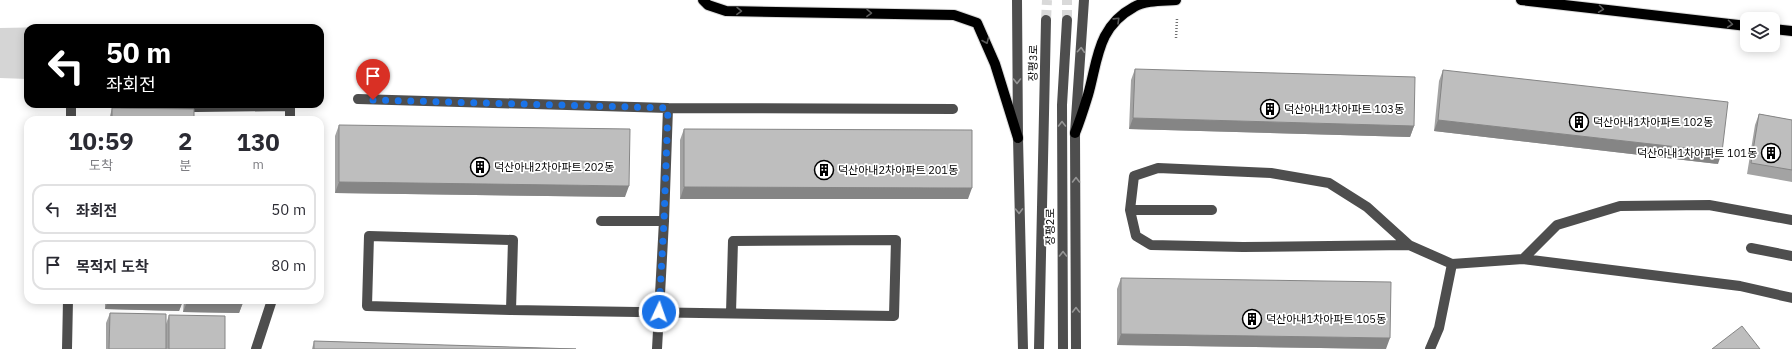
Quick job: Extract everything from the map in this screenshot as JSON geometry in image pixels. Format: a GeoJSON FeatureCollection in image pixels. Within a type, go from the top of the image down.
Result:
{"type":"FeatureCollection","features":[{"type":"Feature","properties":{"kind":"main road"},"geometry":{"type":"LineString","coordinates":[[703,0],[708,5],[726,11],[954,15],[978,23],[996,64],[1018,138]]}},
{"type":"Feature","properties":{"kind":"main road"},"geometry":{"type":"LineString","coordinates":[[1076,134],[1088,96],[1098,48],[1106,32],[1118,18],[1135,6],[1153,2],[1176,0]]}},
{"type":"Feature","properties":{"kind":"main road"},"geometry":{"type":"LineString","coordinates":[[1521,0],[1740,25]]}},
{"type":"Feature","properties":{"kind":"main road"},"geometry":{"type":"LineString","coordinates":[[1780,30],[1792,31]]}},
{"type":"Feature","properties":{"kind":"street"},"geometry":{"type":"LineString","coordinates":[[1017,0],[1018,138],[1023,349]]}},
{"type":"Feature","properties":{"kind":"street"},"geometry":{"type":"LineString","coordinates":[[1076,349],[1076,134],[1084,0]]}},
{"type":"Feature","properties":{"kind":"street","name":"장평3로"},"geometry":{"type":"LineString","coordinates":[[1044,106],[1046,20]]}},
{"type":"Feature","properties":{"kind":"street","name":"장평2로"},"geometry":{"type":"LineString","coordinates":[[1063,349],[1062,104],[1067,20]]}},
{"type":"Feature","properties":{"kind":"street"},"geometry":{"type":"LineString","coordinates":[[358,99],[668,108],[953,109]]}},
{"type":"Feature","properties":{"kind":"street","name":"장평2로"},"geometry":{"type":"LineString","coordinates":[[1039,349],[1044,106]]}},
{"type":"Feature","properties":{"kind":"street"},"geometry":{"type":"LineString","coordinates":[[657,349],[668,108]]}},
{"type":"Feature","properties":{"kind":"street"},"geometry":{"type":"LineString","coordinates":[[1409,245],[1150,245],[1136,236],[1130,210],[1134,176],[1158,168],[1271,173],[1329,183],[1367,207],[1409,245],[1452,264],[1524,259],[1740,286],[1792,298]]}},
{"type":"Feature","properties":{"kind":"street"},"geometry":{"type":"LineString","coordinates":[[1524,259],[1557,225],[1620,206],[1709,204],[1792,220]]}},
{"type":"Feature","properties":{"kind":"street"},"geometry":{"type":"LineString","coordinates":[[1130,210],[1212,210]]}},
{"type":"Feature","properties":{"kind":"street"},"geometry":{"type":"LineString","coordinates":[[601,221],[664,221]]}},
{"type":"Feature","properties":{"kind":"street"},"geometry":{"type":"LineString","coordinates":[[511,310],[513,240],[369,236],[367,306],[511,310],[894,316],[896,240],[733,241],[731,313]]}},
{"type":"Feature","properties":{"kind":"street"},"geometry":{"type":"LineString","coordinates":[[1751,248],[1792,256]]}},
{"type":"Feature","properties":{"kind":"street"},"geometry":{"type":"LineString","coordinates":[[1430,349],[1439,328],[1452,264]]}},
{"type":"Feature","properties":{"kind":"street"},"geometry":{"type":"LineString","coordinates":[[67,349],[68,304]]}},
{"type":"Feature","properties":{"kind":"street"},"geometry":{"type":"LineString","coordinates":[[256,349],[271,304]]}},
{"type":"Feature","properties":{"kind":"shaded area"},"geometry":{"type":"Polygon","coordinates":[[[0,28],[24,28],[24,79],[0,78],[0,28]]]}},
{"type":"Feature","properties":{"kind":"building","name":"덕산아내1차아파트 103동"},"geometry":{"type":"Polygon","coordinates":[[[1135,69],[1415,77],[1414,126],[1133,118],[1135,69]]]}},
{"type":"Feature","properties":{"kind":"building","name":"덕산아내1차아파트 102동"},"geometry":{"type":"Polygon","coordinates":[[[1443,70],[1728,102],[1722,152],[1438,120],[1443,70]]]}},
{"type":"Feature","properties":{"kind":"building"},"geometry":{"type":"Polygon","coordinates":[[[112,108],[194,109],[194,116],[112,116],[112,108]]]}},
{"type":"Feature","properties":{"kind":"building","name":"덕산아내1차아파트 101동"},"geometry":{"type":"Polygon","coordinates":[[[1759,114],[1792,120],[1792,170],[1751,163],[1759,114]]]}},
{"type":"Feature","properties":{"kind":"building","name":"덕산아내2차아파트 202동"},"geometry":{"type":"Polygon","coordinates":[[[339,125],[630,129],[629,186],[339,182],[339,125]]]}},
{"type":"Feature","properties":{"kind":"building","name":"덕산아내2차아파트 201동"},"geometry":{"type":"Polygon","coordinates":[[[684,129],[972,130],[972,188],[684,187],[684,129]]]}},
{"type":"Feature","properties":{"kind":"building","name":"덕산아내1차아파트 105동"},"geometry":{"type":"Polygon","coordinates":[[[1121,278],[1391,282],[1390,338],[1121,334],[1121,278]]]}},
{"type":"Feature","properties":{"kind":"building"},"geometry":{"type":"Polygon","coordinates":[[[110,313],[166,314],[166,349],[109,349],[110,313]]]}},
{"type":"Feature","properties":{"kind":"building"},"geometry":{"type":"Polygon","coordinates":[[[169,315],[225,316],[225,349],[169,349],[169,315]]]}},
{"type":"Feature","properties":{"kind":"building"},"geometry":{"type":"Polygon","coordinates":[[[1742,326],[1760,349],[1712,349],[1742,326]]]}},
{"type":"Feature","properties":{"kind":"building"},"geometry":{"type":"Polygon","coordinates":[[[314,341],[576,349],[314,349],[314,341]]]}},
{"type":"Feature","properties":{"kind":"tunnel"},"geometry":{"type":"LineString","coordinates":[[1046,20],[1047,0]]}},
{"type":"Feature","properties":{"kind":"tunnel"},"geometry":{"type":"LineString","coordinates":[[1067,0],[1067,20]]}},
{"type":"Feature","properties":{"kind":"place","name":"덕산아내1차아파트 103동"},"geometry":{"type":"Point","coordinates":[1270,109]}},
{"type":"Feature","properties":{"kind":"place","name":"덕산아내1차아파트 102동"},"geometry":{"type":"Point","coordinates":[1579,122]}},
{"type":"Feature","properties":{"kind":"place","name":"덕산아내1차아파트 101동"},"geometry":{"type":"Point","coordinates":[1771,153]}},
{"type":"Feature","properties":{"kind":"place","name":"덕산아내2차아파트 202동"},"geometry":{"type":"Point","coordinates":[480,167]}},
{"type":"Feature","properties":{"kind":"place","name":"덕산아내2차아파트 201동"},"geometry":{"type":"Point","coordinates":[824,170]}},
{"type":"Feature","properties":{"kind":"place","name":"덕산아내1차아파트 105동"},"geometry":{"type":"Point","coordinates":[1252,319]}},
{"type":"Feature","properties":{"kind":"route"},"geometry":{"type":"LineString","coordinates":[[373,100],[668,108],[659,312]]}}]}
